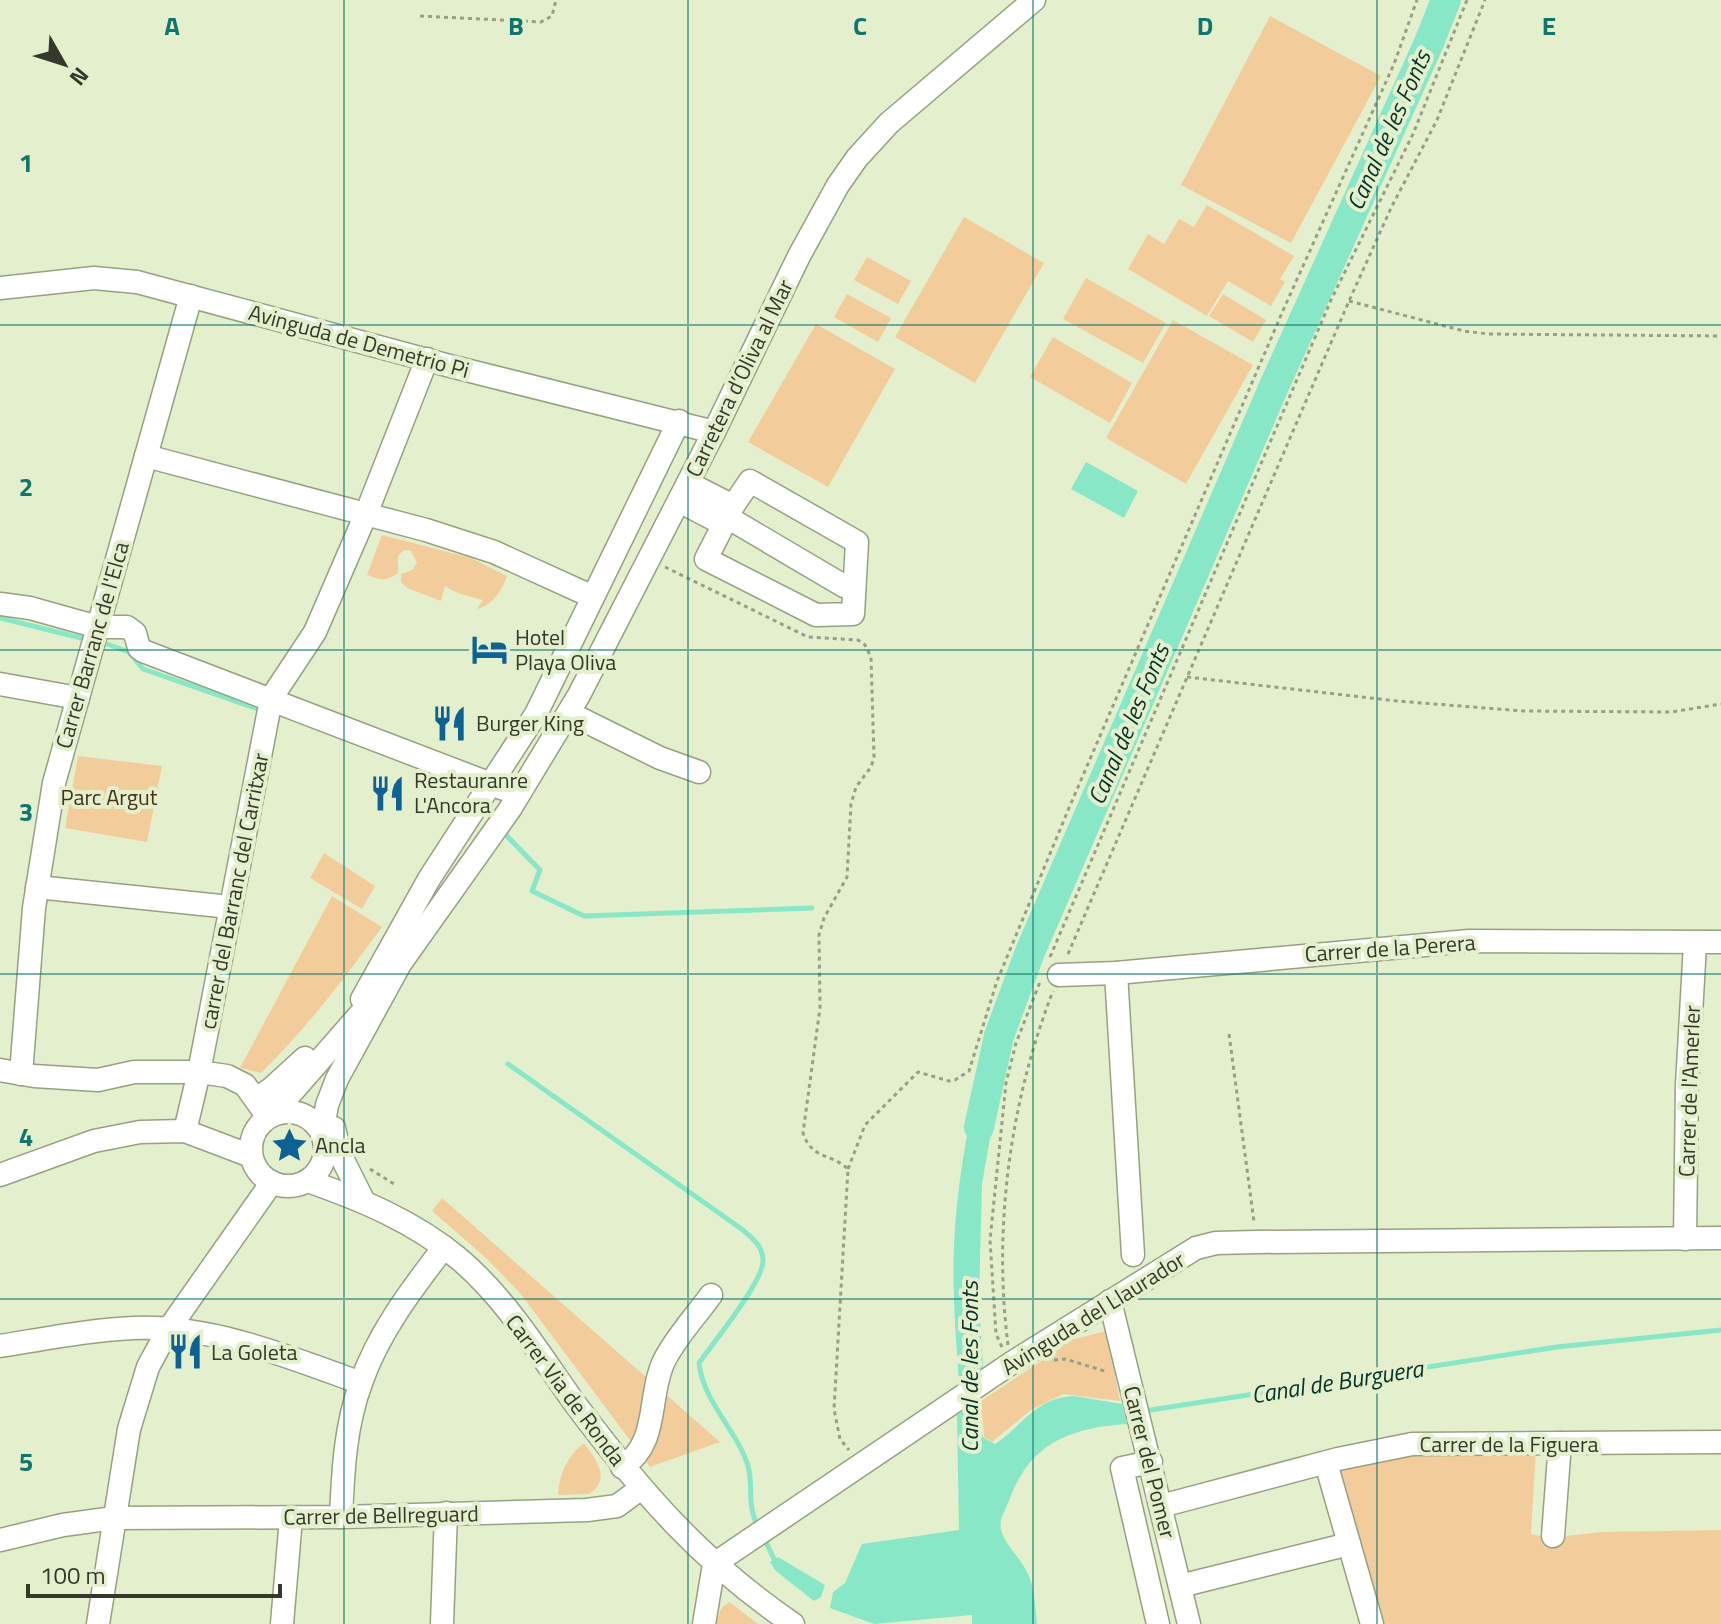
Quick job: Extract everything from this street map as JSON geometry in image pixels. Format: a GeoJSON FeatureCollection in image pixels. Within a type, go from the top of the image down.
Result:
{"type":"FeatureCollection","features":[{"type":"Feature","properties":{"kind":"street","name":"Carretera d’Oliva al Mar"},"geometry":{"type":"LineString","coordinates":[[396,969],[514,802],[566,719],[684,492],[805,244],[857,158],[915,99],[1034,0]]}},
{"type":"Feature","properties":{"kind":"street","name":"Avinguda de Demetrio Pi"},"geometry":{"type":"LineString","coordinates":[[0,288],[94,278],[137,282],[714,432]]}},
{"type":"Feature","properties":{"kind":"street","name":"Carrer Barranc de l'Elca"},"geometry":{"type":"LineString","coordinates":[[10,1072],[54,783],[191,296]]}},
{"type":"Feature","properties":{"kind":"street"},"geometry":{"type":"LineString","coordinates":[[271,704],[315,632],[427,359]]}},
{"type":"Feature","properties":{"kind":"street"},"geometry":{"type":"LineString","coordinates":[[362,999],[429,879],[536,714],[679,421]]}},
{"type":"Feature","properties":{"kind":"street"},"geometry":{"type":"LineString","coordinates":[[146,456],[426,530],[494,552],[593,597]]}},
{"type":"Feature","properties":{"kind":"street"},"geometry":{"type":"LineString","coordinates":[[750,481],[857,542],[853,614],[816,615],[706,559],[728,516],[750,481]]}},
{"type":"Feature","properties":{"kind":"street"},"geometry":{"type":"LineString","coordinates":[[684,492],[854,589]]}},
{"type":"Feature","properties":{"kind":"street"},"geometry":{"type":"LineString","coordinates":[[0,604],[30,608],[98,627],[127,627],[135,633],[139,648],[143,651],[271,704],[491,783],[514,802]]}},
{"type":"Feature","properties":{"kind":"street"},"geometry":{"type":"LineString","coordinates":[[0,684],[78,698]]}},
{"type":"Feature","properties":{"kind":"street","name":"carrer del Barranc del Carritxar"},"geometry":{"type":"LineString","coordinates":[[191,1134],[199,1072],[271,704]]}},
{"type":"Feature","properties":{"kind":"street"},"geometry":{"type":"LineString","coordinates":[[536,714],[566,719],[699,772]]}},
{"type":"Feature","properties":{"kind":"street"},"geometry":{"type":"LineString","coordinates":[[37,887],[230,907]]}},
{"type":"Feature","properties":{"kind":"street","name":"Carrer de la Perera"},"geometry":{"type":"LineString","coordinates":[[1059,975],[1116,973],[1469,941],[1721,942]]}},
{"type":"Feature","properties":{"kind":"street","name":"Carrer de l'Amerler"},"geometry":{"type":"LineString","coordinates":[[1685,1239],[1687,1085],[1695,944]]}},
{"type":"Feature","properties":{"kind":"street"},"geometry":{"type":"LineString","coordinates":[[396,969],[332,1092],[322,1165],[308,1181],[290,1186],[262,1176],[251,1156],[252,1142],[291,1072],[396,969]]}},
{"type":"Feature","properties":{"kind":"street"},"geometry":{"type":"LineString","coordinates":[[269,1114],[336,1044],[396,969]]}},
{"type":"Feature","properties":{"kind":"street"},"geometry":{"type":"LineString","coordinates":[[1116,973],[1133,1255]]}},
{"type":"Feature","properties":{"kind":"street"},"geometry":{"type":"LineString","coordinates":[[0,1175],[106,1138],[127,1134],[191,1134],[269,1114],[323,1081],[365,1030]]}},
{"type":"Feature","properties":{"kind":"street"},"geometry":{"type":"LineString","coordinates":[[363,1200],[340,1154],[333,1122],[336,1102],[354,1064],[365,1030]]}},
{"type":"Feature","properties":{"kind":"street"},"geometry":{"type":"LineString","coordinates":[[10,1072],[98,1080],[134,1072],[199,1072],[235,1078],[245,1085],[269,1114],[309,1118],[324,1144]]}},
{"type":"Feature","properties":{"kind":"street"},"geometry":{"type":"LineString","coordinates":[[191,1134],[251,1156]]}},
{"type":"Feature","properties":{"kind":"street","name":"Carrer Via de Ronda"},"geometry":{"type":"LineString","coordinates":[[324,1144],[363,1200]]}},
{"type":"Feature","properties":{"kind":"street","name":"Carrer Via de Ronda"},"geometry":{"type":"LineString","coordinates":[[308,1181],[363,1200],[401,1219],[444,1247],[492,1292],[640,1489],[714,1564],[754,1598]]}},
{"type":"Feature","properties":{"kind":"street"},"geometry":{"type":"LineString","coordinates":[[98,1624],[134,1411],[148,1367],[168,1330],[272,1182]]}},
{"type":"Feature","properties":{"kind":"street","name":"Avinguda del Llaurador"},"geometry":{"type":"LineString","coordinates":[[714,1564],[1010,1364],[1196,1248],[1216,1243],[1256,1242],[1721,1238]]}},
{"type":"Feature","properties":{"kind":"street"},"geometry":{"type":"LineString","coordinates":[[341,1517],[347,1437],[361,1383],[393,1319],[444,1247]]}},
{"type":"Feature","properties":{"kind":"street"},"geometry":{"type":"LineString","coordinates":[[622,1467],[637,1455],[647,1437],[654,1394],[664,1363],[711,1295]]}},
{"type":"Feature","properties":{"kind":"street","name":"Carrer del Pomer"},"geometry":{"type":"LineString","coordinates":[[1110,1301],[1189,1624]]}},
{"type":"Feature","properties":{"kind":"street"},"geometry":{"type":"LineString","coordinates":[[0,1346],[132,1328],[168,1330],[216,1337],[361,1383]]}},
{"type":"Feature","properties":{"kind":"street","name":"Carrer de la Figuera"},"geometry":{"type":"LineString","coordinates":[[1161,1506],[1400,1445],[1721,1442]]}},
{"type":"Feature","properties":{"kind":"street"},"geometry":{"type":"LineString","coordinates":[[1553,1536],[1560,1443]]}},
{"type":"Feature","properties":{"kind":"street"},"geometry":{"type":"LineString","coordinates":[[1151,1462],[1122,1468],[1158,1624]]}},
{"type":"Feature","properties":{"kind":"street"},"geometry":{"type":"LineString","coordinates":[[1326,1463],[1372,1624]]}},
{"type":"Feature","properties":{"kind":"street","name":"Carrer de Bellreguard"},"geometry":{"type":"LineString","coordinates":[[0,1540],[63,1525],[114,1518],[341,1517],[611,1508],[640,1489]]}},
{"type":"Feature","properties":{"kind":"street"},"geometry":{"type":"LineString","coordinates":[[442,1624],[446,1513]]}},
{"type":"Feature","properties":{"kind":"street"},"geometry":{"type":"LineString","coordinates":[[282,1624],[291,1518]]}},
{"type":"Feature","properties":{"kind":"street"},"geometry":{"type":"LineString","coordinates":[[1180,1586],[1349,1544]]}},
{"type":"Feature","properties":{"kind":"street"},"geometry":{"type":"LineString","coordinates":[[704,1624],[714,1564]]}},
{"type":"Feature","properties":{"kind":"street"},"geometry":{"type":"LineString","coordinates":[[754,1598],[769,1624]]}},
{"type":"Feature","properties":{"kind":"street"},"geometry":{"type":"LineString","coordinates":[[754,1598],[793,1624]]}},
{"type":"Feature","properties":{"kind":"path"},"geometry":{"type":"LineString","coordinates":[[420,16],[541,22],[552,16],[556,0]]}},
{"type":"Feature","properties":{"kind":"path"},"geometry":{"type":"LineString","coordinates":[[865,1461],[847,1449],[840,1439],[834,1409],[848,1169],[865,1125],[918,1072],[933,1079],[949,1081],[969,1071],[997,981],[1074,796],[1285,306],[1394,64],[1417,0]]}},
{"type":"Feature","properties":{"kind":"path"},"geometry":{"type":"LineString","coordinates":[[1010,1364],[996,1334],[990,1240],[1006,1083],[1016,1043],[1170,673],[1331,300],[1413,134],[1467,0]]}},
{"type":"Feature","properties":{"kind":"path"},"geometry":{"type":"LineString","coordinates":[[1010,1364],[1003,1266],[1005,1196],[1033,1044],[1059,975],[1349,301],[1391,208],[1437,120],[1485,0]]}},
{"type":"Feature","properties":{"kind":"path"},"geometry":{"type":"LineString","coordinates":[[1349,301],[1464,331],[1488,334],[1721,336]]}},
{"type":"Feature","properties":{"kind":"path"},"geometry":{"type":"LineString","coordinates":[[649,559],[808,637],[862,642],[871,657],[874,757],[871,767],[856,787],[851,804],[847,877],[824,918],[819,935],[820,1008],[803,1133],[810,1148],[848,1169]]}},
{"type":"Feature","properties":{"kind":"path"},"geometry":{"type":"LineString","coordinates":[[1187,677],[1397,701],[1523,711],[1671,712],[1721,704]]}},
{"type":"Feature","properties":{"kind":"path"},"geometry":{"type":"LineString","coordinates":[[1229,1034],[1256,1242]]}},
{"type":"Feature","properties":{"kind":"path"},"geometry":{"type":"LineString","coordinates":[[360,1163],[394,1184]]}},
{"type":"Feature","properties":{"kind":"path"},"geometry":{"type":"LineString","coordinates":[[1051,1360],[1065,1359],[1132,1386]]}},
{"type":"Feature","properties":{"kind":"green space"},"geometry":{"type":"Polygon","coordinates":[[[1270,16],[1381,76],[1291,243],[1181,185],[1270,16]]]}},
{"type":"Feature","properties":{"kind":"green space"},"geometry":{"type":"Polygon","coordinates":[[[1207,205],[1294,256],[1280,279],[1285,282],[1271,306],[1228,281],[1207,316],[1128,269],[1148,234],[1164,244],[1179,219],[1194,227],[1207,205]]]}},
{"type":"Feature","properties":{"kind":"green space"},"geometry":{"type":"Polygon","coordinates":[[[964,217],[1044,263],[975,383],[895,337],[964,217]]]}},
{"type":"Feature","properties":{"kind":"green space"},"geometry":{"type":"Polygon","coordinates":[[[867,257],[911,281],[898,304],[854,280],[867,257]]]}},
{"type":"Feature","properties":{"kind":"green space"},"geometry":{"type":"Polygon","coordinates":[[[1086,278],[1166,323],[1143,363],[1063,319],[1086,278]]]}},
{"type":"Feature","properties":{"kind":"green space"},"geometry":{"type":"Polygon","coordinates":[[[847,294],[891,318],[878,342],[834,317],[847,294]]]}},
{"type":"Feature","properties":{"kind":"green space"},"geometry":{"type":"Polygon","coordinates":[[[1223,294],[1266,320],[1253,342],[1209,316],[1223,294]]]}},
{"type":"Feature","properties":{"kind":"green space"},"geometry":{"type":"Polygon","coordinates":[[[1173,320],[1253,365],[1186,484],[1106,438],[1173,320]]]}},
{"type":"Feature","properties":{"kind":"green space"},"geometry":{"type":"Polygon","coordinates":[[[816,324],[895,369],[828,487],[748,442],[816,324]]]}},
{"type":"Feature","properties":{"kind":"green space"},"geometry":{"type":"Polygon","coordinates":[[[1053,337],[1132,383],[1110,423],[1030,377],[1053,337]]]}},
{"type":"Feature","properties":{"kind":"green space"},"geometry":{"type":"Polygon","coordinates":[[[382,535],[471,558],[507,576],[496,597],[483,607],[477,609],[483,600],[445,586],[441,601],[407,588],[401,582],[401,574],[412,570],[417,563],[411,551],[405,550],[399,555],[398,573],[394,576],[383,579],[367,575],[382,535]]]}},
{"type":"Feature","properties":{"kind":"green space","name":"Parc Argut"},"geometry":{"type":"Polygon","coordinates":[[[78,756],[162,766],[147,842],[65,828],[78,756]]]}},
{"type":"Feature","properties":{"kind":"green space"},"geometry":{"type":"Polygon","coordinates":[[[324,853],[375,886],[362,909],[310,878],[324,853]]]}},
{"type":"Feature","properties":{"kind":"green space"},"geometry":{"type":"Polygon","coordinates":[[[332,896],[382,927],[324,1003],[261,1073],[240,1068],[332,896]]]}},
{"type":"Feature","properties":{"kind":"green space"},"geometry":{"type":"Polygon","coordinates":[[[442,1198],[720,1442],[650,1467],[520,1293],[486,1258],[432,1211],[442,1198]]]}},
{"type":"Feature","properties":{"kind":"green space"},"geometry":{"type":"Polygon","coordinates":[[[1106,1331],[1120,1401],[1063,1394],[1031,1410],[992,1442],[984,1437],[981,1401],[1074,1339],[1106,1331]]]}},
{"type":"Feature","properties":{"kind":"green space"},"geometry":{"type":"Polygon","coordinates":[[[584,1443],[600,1469],[600,1482],[589,1494],[558,1495],[565,1466],[584,1443]]]}},
{"type":"Feature","properties":{"kind":"green space"},"geometry":{"type":"Polygon","coordinates":[[[1536,1448],[1531,1534],[1550,1538],[1601,1532],[1721,1530],[1721,1624],[1379,1624],[1338,1465],[1385,1453],[1536,1448]]]}},
{"type":"Feature","properties":{"kind":"green space"},"geometry":{"type":"Polygon","coordinates":[[[730,1602],[758,1624],[715,1624],[722,1607],[730,1602]]]}},
{"type":"Feature","properties":{"kind":"water"},"geometry":{"type":"Polygon","coordinates":[[[1086,462],[1138,491],[1124,518],[1071,489],[1086,462]]]}},
{"type":"Feature","properties":{"kind":"water"},"geometry":{"type":"Polygon","coordinates":[[[976,1086],[998,1092],[982,1184],[979,1300],[983,1367],[959,1383],[954,1297],[955,1226],[976,1086]]]}},
{"type":"Feature","properties":{"kind":"water"},"geometry":{"type":"Polygon","coordinates":[[[1074,1396],[1122,1404],[1127,1424],[1088,1429],[1055,1442],[1029,1463],[1010,1498],[1001,1519],[1002,1533],[1029,1576],[1037,1624],[972,1624],[972,1615],[874,1624],[830,1608],[833,1592],[845,1583],[862,1544],[959,1530],[957,1415],[981,1401],[982,1434],[995,1444],[1039,1407],[1074,1396]]]}},
{"type":"Feature","properties":{"kind":"water"},"geometry":{"type":"Polygon","coordinates":[[[778,1557],[825,1585],[821,1597],[814,1601],[776,1571],[770,1562],[778,1557]]]}},
{"type":"Feature","properties":{"kind":"waterway","name":"Canal de les Fonts"},"geometry":{"type":"LineString","coordinates":[[979,1127],[999,1036],[1030,952],[1275,384],[1446,0]]}},
{"type":"Feature","properties":{"kind":"waterway"},"geometry":{"type":"LineString","coordinates":[[0,618],[81,638]]}},
{"type":"Feature","properties":{"kind":"waterway"},"geometry":{"type":"LineString","coordinates":[[107,644],[129,652],[143,669],[261,710]]}},
{"type":"Feature","properties":{"kind":"waterway"},"geometry":{"type":"LineString","coordinates":[[507,829],[506,835],[540,870],[532,891],[584,916],[812,908]]}},
{"type":"Feature","properties":{"kind":"waterway"},"geometry":{"type":"LineString","coordinates":[[508,1064],[743,1230],[759,1247],[763,1261],[755,1283],[699,1363],[713,1403],[748,1466],[752,1511],[758,1527]]}},
{"type":"Feature","properties":{"kind":"waterway","name":"Canal de Burguera"},"geometry":{"type":"LineString","coordinates":[[1144,1411],[1557,1347],[1721,1330]]}},
{"type":"Feature","properties":{"kind":"waterway"},"geometry":{"type":"LineString","coordinates":[[763,1536],[774,1559]]}},
{"type":"Feature","properties":{"kind":"place","name":"Hotel Playa Oliva"},"geometry":{"type":"Point","coordinates":[489,650]}},
{"type":"Feature","properties":{"kind":"place","name":"Burger King"},"geometry":{"type":"Point","coordinates":[450,723]}},
{"type":"Feature","properties":{"kind":"place","name":"Restauranre L'Ancora"},"geometry":{"type":"Point","coordinates":[388,793]}},
{"type":"Feature","properties":{"kind":"place","name":"Ancla"},"geometry":{"type":"Point","coordinates":[289,1145]}},
{"type":"Feature","properties":{"kind":"place","name":"La Goleta"},"geometry":{"type":"Point","coordinates":[185,1352]}}]}
